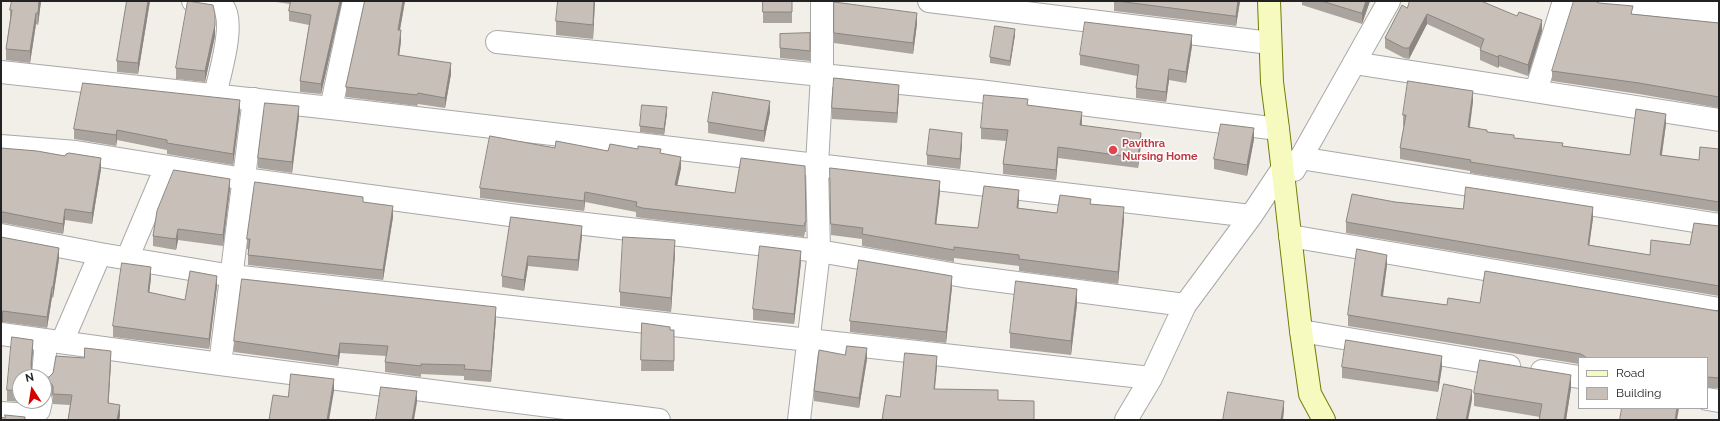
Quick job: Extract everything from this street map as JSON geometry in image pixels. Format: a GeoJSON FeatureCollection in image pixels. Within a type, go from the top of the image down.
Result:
{"type":"FeatureCollection","features":[{"type":"Feature","properties":{"kind":"street"},"geometry":{"type":"LineString","coordinates":[[193,1],[215,3],[223,7],[226,13],[228,33],[215,95]]}},
{"type":"Feature","properties":{"kind":"street"},"geometry":{"type":"LineString","coordinates":[[331,108],[354,1]]}},
{"type":"Feature","properties":{"kind":"street"},"geometry":{"type":"LineString","coordinates":[[799,420],[819,251],[817,165],[822,74],[822,1]]}},
{"type":"Feature","properties":{"kind":"street"},"geometry":{"type":"LineString","coordinates":[[928,1],[1270,43]]}},
{"type":"Feature","properties":{"kind":"street"},"geometry":{"type":"LineString","coordinates":[[1269,1],[1274,102],[1278,129],[1289,171],[1290,236],[1301,331],[1310,394],[1324,420]]}},
{"type":"Feature","properties":{"kind":"street"},"geometry":{"type":"LineString","coordinates":[[1126,420],[1151,378],[1185,305],[1251,216],[1289,171],[1354,63],[1389,1]]}},
{"type":"Feature","properties":{"kind":"street"},"geometry":{"type":"LineString","coordinates":[[1536,91],[1564,1]]}},
{"type":"Feature","properties":{"kind":"street"},"geometry":{"type":"LineString","coordinates":[[1601,1],[1719,12]]}},
{"type":"Feature","properties":{"kind":"street"},"geometry":{"type":"LineString","coordinates":[[497,42],[979,91],[1278,129]]}},
{"type":"Feature","properties":{"kind":"street"},"geometry":{"type":"LineString","coordinates":[[1354,63],[1719,120]]}},
{"type":"Feature","properties":{"kind":"street"},"geometry":{"type":"LineString","coordinates":[[1,72],[254,99],[1251,216]]}},
{"type":"Feature","properties":{"kind":"street"},"geometry":{"type":"LineString","coordinates":[[220,364],[254,99]]}},
{"type":"Feature","properties":{"kind":"street"},"geometry":{"type":"LineString","coordinates":[[1,146],[76,152],[244,179],[533,218],[819,251],[963,276],[1185,305]]}},
{"type":"Feature","properties":{"kind":"street"},"geometry":{"type":"LineString","coordinates":[[127,258],[166,167]]}},
{"type":"Feature","properties":{"kind":"street"},"geometry":{"type":"LineString","coordinates":[[1289,171],[1719,226]]}},
{"type":"Feature","properties":{"kind":"street"},"geometry":{"type":"LineString","coordinates":[[1,235],[100,254],[232,276],[1151,378]]}},
{"type":"Feature","properties":{"kind":"street"},"geometry":{"type":"LineString","coordinates":[[1290,236],[1719,309]]}},
{"type":"Feature","properties":{"kind":"street"},"geometry":{"type":"LineString","coordinates":[[45,369],[54,341],[100,254]]}},
{"type":"Feature","properties":{"kind":"street"},"geometry":{"type":"LineString","coordinates":[[1301,331],[1578,377]]}},
{"type":"Feature","properties":{"kind":"street"},"geometry":{"type":"LineString","coordinates":[[1,334],[220,364],[659,420]]}},
{"type":"Feature","properties":{"kind":"street"},"geometry":{"type":"LineString","coordinates":[[1708,399],[1719,401]]}},
{"type":"Feature","properties":{"kind":"street"},"geometry":{"type":"LineString","coordinates":[[1,413],[30,415],[39,409]]}},
{"type":"Feature","properties":{"kind":"building"},"geometry":{"type":"Polygon","coordinates":[[[12,1],[39,1],[30,51],[6,49],[12,1]]]}},
{"type":"Feature","properties":{"kind":"building"},"geometry":{"type":"Polygon","coordinates":[[[127,1],[148,1],[138,63],[117,61],[127,1]]]}},
{"type":"Feature","properties":{"kind":"building"},"geometry":{"type":"Polygon","coordinates":[[[188,1],[213,5],[215,25],[205,71],[176,68],[188,1]]]}},
{"type":"Feature","properties":{"kind":"building"},"geometry":{"type":"Polygon","coordinates":[[[291,1],[340,1],[321,84],[300,81],[311,15],[289,11],[291,1]]]}},
{"type":"Feature","properties":{"kind":"building"},"geometry":{"type":"Polygon","coordinates":[[[365,1],[403,1],[398,30],[401,30],[398,55],[451,63],[445,98],[418,93],[417,95],[346,87],[365,1]]]}},
{"type":"Feature","properties":{"kind":"building"},"geometry":{"type":"Polygon","coordinates":[[[558,1],[594,1],[593,25],[556,21],[558,1]]]}},
{"type":"Feature","properties":{"kind":"building"},"geometry":{"type":"Polygon","coordinates":[[[763,1],[792,1],[792,12],[763,12],[763,1]]]}},
{"type":"Feature","properties":{"kind":"building"},"geometry":{"type":"Polygon","coordinates":[[[1117,1],[1238,1],[1236,16],[1117,1]]]}},
{"type":"Feature","properties":{"kind":"building"},"geometry":{"type":"Polygon","coordinates":[[[1322,1],[1366,1],[1362,13],[1322,1]]]}},
{"type":"Feature","properties":{"kind":"building"},"geometry":{"type":"Polygon","coordinates":[[[1410,1],[1481,1],[1517,16],[1519,12],[1542,20],[1528,65],[1499,55],[1498,57],[1480,50],[1484,39],[1427,14],[1409,48],[1404,48],[1385,38],[1402,5],[1407,8],[1410,1]]]}},
{"type":"Feature","properties":{"kind":"building"},"geometry":{"type":"Polygon","coordinates":[[[1574,1],[1595,1],[1599,3],[1633,6],[1631,14],[1719,23],[1719,97],[1639,83],[1552,71],[1574,1]]]}},
{"type":"Feature","properties":{"kind":"building"},"geometry":{"type":"Polygon","coordinates":[[[834,2],[917,13],[913,43],[834,33],[834,2]]]}},
{"type":"Feature","properties":{"kind":"building"},"geometry":{"type":"Polygon","coordinates":[[[1085,22],[1192,35],[1186,72],[1169,69],[1166,92],[1136,88],[1139,65],[1080,55],[1085,22]]]}},
{"type":"Feature","properties":{"kind":"building"},"geometry":{"type":"Polygon","coordinates":[[[995,26],[1015,29],[1010,61],[990,57],[995,26]]]}},
{"type":"Feature","properties":{"kind":"building"},"geometry":{"type":"Polygon","coordinates":[[[810,33],[810,51],[780,48],[780,34],[810,33]]]}},
{"type":"Feature","properties":{"kind":"building"},"geometry":{"type":"Polygon","coordinates":[[[834,78],[899,85],[897,113],[832,108],[834,78]]]}},
{"type":"Feature","properties":{"kind":"building"},"geometry":{"type":"Polygon","coordinates":[[[1408,81],[1473,91],[1468,127],[1487,130],[1487,132],[1514,135],[1514,138],[1563,143],[1562,146],[1630,155],[1636,109],[1666,114],[1660,155],[1699,160],[1700,147],[1719,149],[1719,202],[1470,162],[1471,160],[1400,148],[1406,115],[1403,115],[1408,81]]]}},
{"type":"Feature","properties":{"kind":"building"},"geometry":{"type":"Polygon","coordinates":[[[83,83],[240,100],[233,154],[167,143],[167,140],[117,130],[116,135],[74,129],[83,83]]]}},
{"type":"Feature","properties":{"kind":"building"},"geometry":{"type":"Polygon","coordinates":[[[713,92],[770,101],[764,131],[708,122],[713,92]]]}},
{"type":"Feature","properties":{"kind":"building"},"geometry":{"type":"Polygon","coordinates":[[[984,95],[1028,99],[1027,105],[1082,112],[1080,125],[1141,133],[1138,158],[1058,147],[1056,170],[1003,164],[1008,130],[981,128],[984,95]]]}},
{"type":"Feature","properties":{"kind":"building"},"geometry":{"type":"Polygon","coordinates":[[[265,103],[299,106],[292,162],[258,158],[265,103]]]}},
{"type":"Feature","properties":{"kind":"building"},"geometry":{"type":"Polygon","coordinates":[[[642,105],[667,107],[664,129],[640,126],[642,105]]]}},
{"type":"Feature","properties":{"kind":"building"},"geometry":{"type":"Polygon","coordinates":[[[1221,124],[1254,128],[1247,165],[1214,159],[1221,124]]]}},
{"type":"Feature","properties":{"kind":"building"},"geometry":{"type":"Polygon","coordinates":[[[930,129],[962,133],[960,159],[927,155],[930,129]]]}},
{"type":"Feature","properties":{"kind":"building"},"geometry":{"type":"Polygon","coordinates":[[[490,136],[555,148],[556,141],[608,151],[610,144],[638,149],[638,146],[661,149],[660,153],[681,157],[675,185],[735,193],[741,158],[805,166],[806,222],[804,226],[642,208],[636,206],[637,202],[585,192],[584,201],[480,188],[490,136]]]}},
{"type":"Feature","properties":{"kind":"building"},"geometry":{"type":"Polygon","coordinates":[[[1,148],[37,151],[65,156],[69,153],[101,158],[92,213],[65,209],[63,224],[1,212],[1,148]]]}},
{"type":"Feature","properties":{"kind":"building"},"geometry":{"type":"Polygon","coordinates":[[[830,168],[940,181],[935,224],[978,228],[984,186],[1019,190],[1017,208],[1057,213],[1060,195],[1091,199],[1090,204],[1124,207],[1118,272],[1019,259],[1019,255],[954,247],[954,250],[862,234],[863,228],[831,224],[830,168]]]}},
{"type":"Feature","properties":{"kind":"building"},"geometry":{"type":"Polygon","coordinates":[[[174,170],[230,179],[223,235],[178,229],[176,239],[153,236],[157,211],[174,170]]]}},
{"type":"Feature","properties":{"kind":"building"},"geometry":{"type":"Polygon","coordinates":[[[255,182],[363,197],[363,202],[393,206],[383,270],[248,255],[250,239],[247,239],[255,182]]]}},
{"type":"Feature","properties":{"kind":"building"},"geometry":{"type":"Polygon","coordinates":[[[1466,187],[1593,207],[1588,245],[1650,255],[1651,240],[1690,245],[1694,223],[1719,226],[1719,286],[1346,222],[1352,194],[1395,202],[1463,209],[1466,187]]]}},
{"type":"Feature","properties":{"kind":"building"},"geometry":{"type":"Polygon","coordinates":[[[511,217],[582,226],[578,260],[528,256],[524,280],[502,276],[511,217]]]}},
{"type":"Feature","properties":{"kind":"building"},"geometry":{"type":"Polygon","coordinates":[[[1,237],[59,248],[47,317],[3,311],[1,312],[1,237]]]}},
{"type":"Feature","properties":{"kind":"building"},"geometry":{"type":"Polygon","coordinates":[[[623,237],[675,240],[671,298],[620,292],[623,237]]]}},
{"type":"Feature","properties":{"kind":"building"},"geometry":{"type":"Polygon","coordinates":[[[760,246],[801,251],[794,314],[753,309],[760,246]]]}},
{"type":"Feature","properties":{"kind":"building"},"geometry":{"type":"Polygon","coordinates":[[[1357,249],[1387,255],[1381,296],[1447,305],[1448,298],[1480,303],[1485,271],[1717,311],[1719,310],[1719,378],[1708,377],[1708,357],[1586,357],[1581,354],[1348,315],[1357,249]]]}},
{"type":"Feature","properties":{"kind":"building"},"geometry":{"type":"Polygon","coordinates":[[[859,260],[952,276],[946,332],[850,321],[859,260]]]}},
{"type":"Feature","properties":{"kind":"building"},"geometry":{"type":"Polygon","coordinates":[[[122,263],[151,267],[148,292],[185,300],[190,271],[217,276],[209,339],[113,326],[122,263]]]}},
{"type":"Feature","properties":{"kind":"building"},"geometry":{"type":"Polygon","coordinates":[[[242,279],[496,307],[491,371],[464,369],[465,365],[421,364],[421,366],[385,362],[388,346],[340,343],[338,356],[234,341],[242,279]]]}},
{"type":"Feature","properties":{"kind":"building"},"geometry":{"type":"Polygon","coordinates":[[[1016,281],[1077,289],[1071,341],[1010,333],[1016,281]]]}},
{"type":"Feature","properties":{"kind":"building"},"geometry":{"type":"Polygon","coordinates":[[[642,323],[670,327],[670,330],[674,330],[674,361],[641,360],[642,323]]]}},
{"type":"Feature","properties":{"kind":"building"},"geometry":{"type":"Polygon","coordinates":[[[12,337],[33,340],[32,369],[12,369],[12,390],[7,390],[12,337]]]}},
{"type":"Feature","properties":{"kind":"building"},"geometry":{"type":"Polygon","coordinates":[[[1346,340],[1442,356],[1438,382],[1342,367],[1346,340]]]}},
{"type":"Feature","properties":{"kind":"building"},"geometry":{"type":"Polygon","coordinates":[[[847,346],[867,348],[859,398],[814,391],[819,350],[845,355],[847,346]]]}},
{"type":"Feature","properties":{"kind":"building"},"geometry":{"type":"Polygon","coordinates":[[[85,348],[111,351],[108,403],[120,405],[117,420],[68,420],[72,395],[53,394],[52,374],[56,356],[84,358],[85,348]]]}},
{"type":"Feature","properties":{"kind":"building"},"geometry":{"type":"Polygon","coordinates":[[[905,353],[937,356],[934,389],[998,390],[998,400],[1034,401],[1034,420],[882,420],[886,395],[900,397],[905,353]]]}},
{"type":"Feature","properties":{"kind":"building"},"geometry":{"type":"Polygon","coordinates":[[[1480,360],[1571,375],[1564,420],[1539,420],[1542,404],[1474,393],[1480,360]]]}},
{"type":"Feature","properties":{"kind":"building"},"geometry":{"type":"Polygon","coordinates":[[[291,374],[334,379],[327,420],[269,420],[273,395],[288,397],[291,374]]]}},
{"type":"Feature","properties":{"kind":"building"},"geometry":{"type":"Polygon","coordinates":[[[1444,384],[1472,390],[1466,420],[1437,419],[1444,384]]]}},
{"type":"Feature","properties":{"kind":"building"},"geometry":{"type":"Polygon","coordinates":[[[381,387],[417,391],[412,420],[376,420],[381,387]]]}},
{"type":"Feature","properties":{"kind":"building"},"geometry":{"type":"Polygon","coordinates":[[[1228,392],[1284,401],[1281,420],[1223,420],[1228,392]]]}},
{"type":"Feature","properties":{"kind":"building"},"geometry":{"type":"Polygon","coordinates":[[[1622,409],[1677,409],[1675,420],[1620,420],[1622,409]]]}},
{"type":"Feature","properties":{"kind":"building"},"geometry":{"type":"Polygon","coordinates":[[[5,415],[25,417],[25,420],[1,420],[1,417],[5,418],[5,415]]]}},
{"type":"Feature","properties":{"kind":"place","name":"Pavithra Nursing Home"},"geometry":{"type":"Point","coordinates":[1113,150]}}]}
